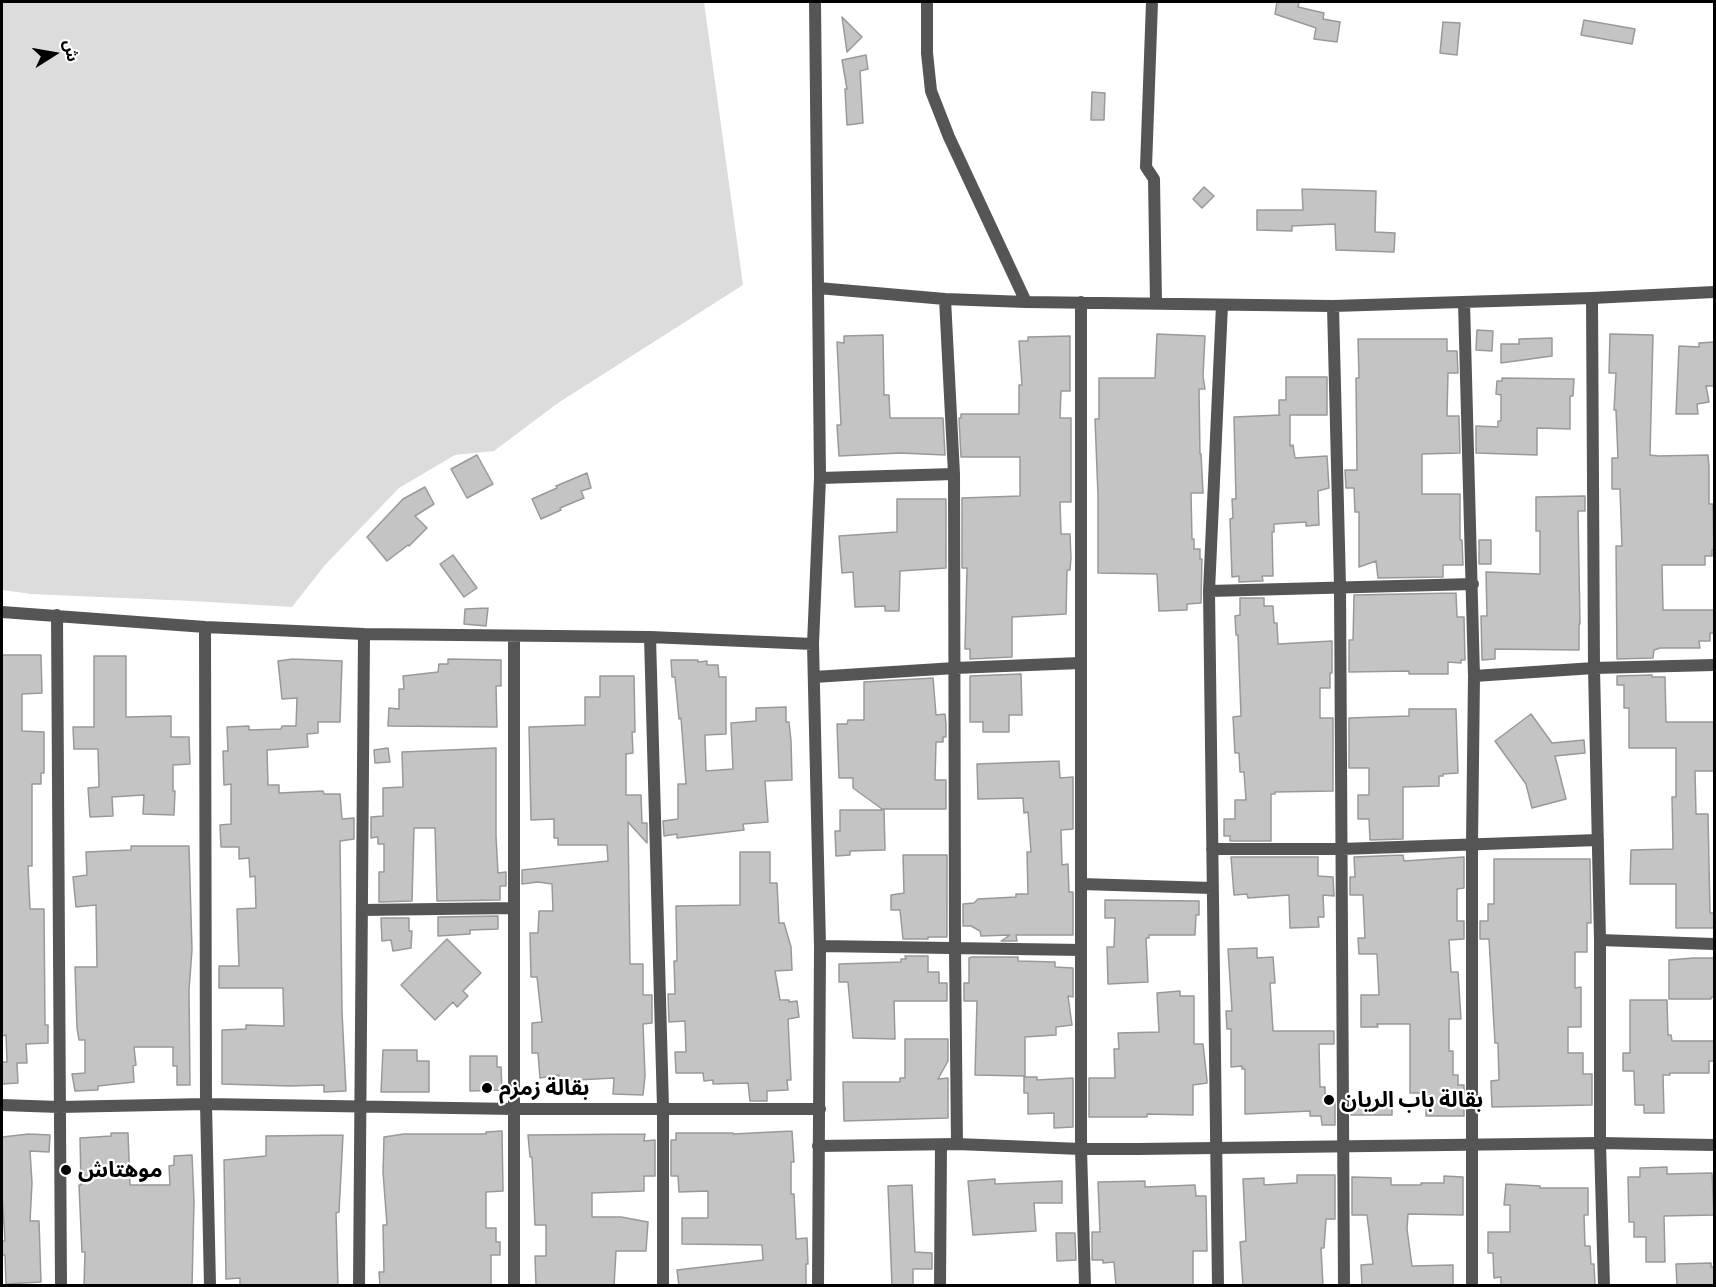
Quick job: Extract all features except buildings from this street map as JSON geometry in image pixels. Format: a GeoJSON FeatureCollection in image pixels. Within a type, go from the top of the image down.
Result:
{"type":"FeatureCollection","features":[{"type":"Feature","properties":{"kind":"street"},"geometry":{"type":"LineString","coordinates":[[815,2],[820,478],[813,644],[820,946],[818,1286]]}},
{"type":"Feature","properties":{"kind":"street"},"geometry":{"type":"LineString","coordinates":[[927,2],[927,53],[931,91],[949,137],[1026,302]]}},
{"type":"Feature","properties":{"kind":"street"},"geometry":{"type":"LineString","coordinates":[[1152,2],[1146,167],[1154,179],[1156,303]]}},
{"type":"Feature","properties":{"kind":"street"},"geometry":{"type":"LineString","coordinates":[[818,288],[1026,302],[1333,306],[1714,292]]}},
{"type":"Feature","properties":{"kind":"street"},"geometry":{"type":"LineString","coordinates":[[945,298],[954,474],[957,1144]]}},
{"type":"Feature","properties":{"kind":"street"},"geometry":{"type":"LineString","coordinates":[[1592,298],[1594,668],[1604,1286]]}},
{"type":"Feature","properties":{"kind":"street"},"geometry":{"type":"LineString","coordinates":[[1081,302],[1081,1149],[1085,1286]]}},
{"type":"Feature","properties":{"kind":"street"},"geometry":{"type":"LineString","coordinates":[[1464,302],[1474,676],[1472,1286]]}},
{"type":"Feature","properties":{"kind":"street"},"geometry":{"type":"LineString","coordinates":[[1218,1286],[1209,591],[1222,305]]}},
{"type":"Feature","properties":{"kind":"street"},"geometry":{"type":"LineString","coordinates":[[1333,306],[1340,586],[1344,1286]]}},
{"type":"Feature","properties":{"kind":"street"},"geometry":{"type":"LineString","coordinates":[[820,478],[954,474]]}},
{"type":"Feature","properties":{"kind":"street"},"geometry":{"type":"LineString","coordinates":[[1209,591],[1473,584]]}},
{"type":"Feature","properties":{"kind":"street"},"geometry":{"type":"LineString","coordinates":[[2,612],[205,627],[364,634],[650,637],[813,644]]}},
{"type":"Feature","properties":{"kind":"street"},"geometry":{"type":"LineString","coordinates":[[57,615],[61,1286]]}},
{"type":"Feature","properties":{"kind":"street"},"geometry":{"type":"LineString","coordinates":[[205,627],[206,1104],[210,1286]]}},
{"type":"Feature","properties":{"kind":"street"},"geometry":{"type":"LineString","coordinates":[[359,1286],[364,634]]}},
{"type":"Feature","properties":{"kind":"street"},"geometry":{"type":"LineString","coordinates":[[514,636],[514,1286]]}},
{"type":"Feature","properties":{"kind":"street"},"geometry":{"type":"LineString","coordinates":[[650,637],[663,1107],[663,1286]]}},
{"type":"Feature","properties":{"kind":"street"},"geometry":{"type":"LineString","coordinates":[[814,677],[1080,663]]}},
{"type":"Feature","properties":{"kind":"street"},"geometry":{"type":"LineString","coordinates":[[1474,676],[1594,668],[1714,665]]}},
{"type":"Feature","properties":{"kind":"street"},"geometry":{"type":"LineString","coordinates":[[1212,849],[1341,849],[1598,840]]}},
{"type":"Feature","properties":{"kind":"street"},"geometry":{"type":"LineString","coordinates":[[1081,884],[1212,888]]}},
{"type":"Feature","properties":{"kind":"street"},"geometry":{"type":"LineString","coordinates":[[362,910],[514,908]]}},
{"type":"Feature","properties":{"kind":"street"},"geometry":{"type":"LineString","coordinates":[[1600,940],[1714,944]]}},
{"type":"Feature","properties":{"kind":"street"},"geometry":{"type":"LineString","coordinates":[[820,946],[1081,950]]}},
{"type":"Feature","properties":{"kind":"street"},"geometry":{"type":"LineString","coordinates":[[2,1105],[59,1107],[206,1104],[362,1108],[819,1109]]}},
{"type":"Feature","properties":{"kind":"street"},"geometry":{"type":"LineString","coordinates":[[818,1146],[957,1144],[1081,1149],[1600,1143],[1714,1144]]}},
{"type":"Feature","properties":{"kind":"street"},"geometry":{"type":"LineString","coordinates":[[940,1286],[941,1145]]}},
{"type":"Feature","properties":{"kind":"shaded area"},"geometry":{"type":"Polygon","coordinates":[[[2,2],[704,2],[743,285],[558,403],[494,451],[455,455],[399,488],[325,565],[292,607],[31,594],[2,590],[2,2]]]}},
{"type":"Feature","properties":{"kind":"place","name":"بقالة زمزم"},"geometry":{"type":"Point","coordinates":[487,1088]}},
{"type":"Feature","properties":{"kind":"place","name":"بقالة باب الريان"},"geometry":{"type":"Point","coordinates":[1329,1100]}},
{"type":"Feature","properties":{"kind":"place","name":"موهتاش"},"geometry":{"type":"Point","coordinates":[66,1170]}}]}
